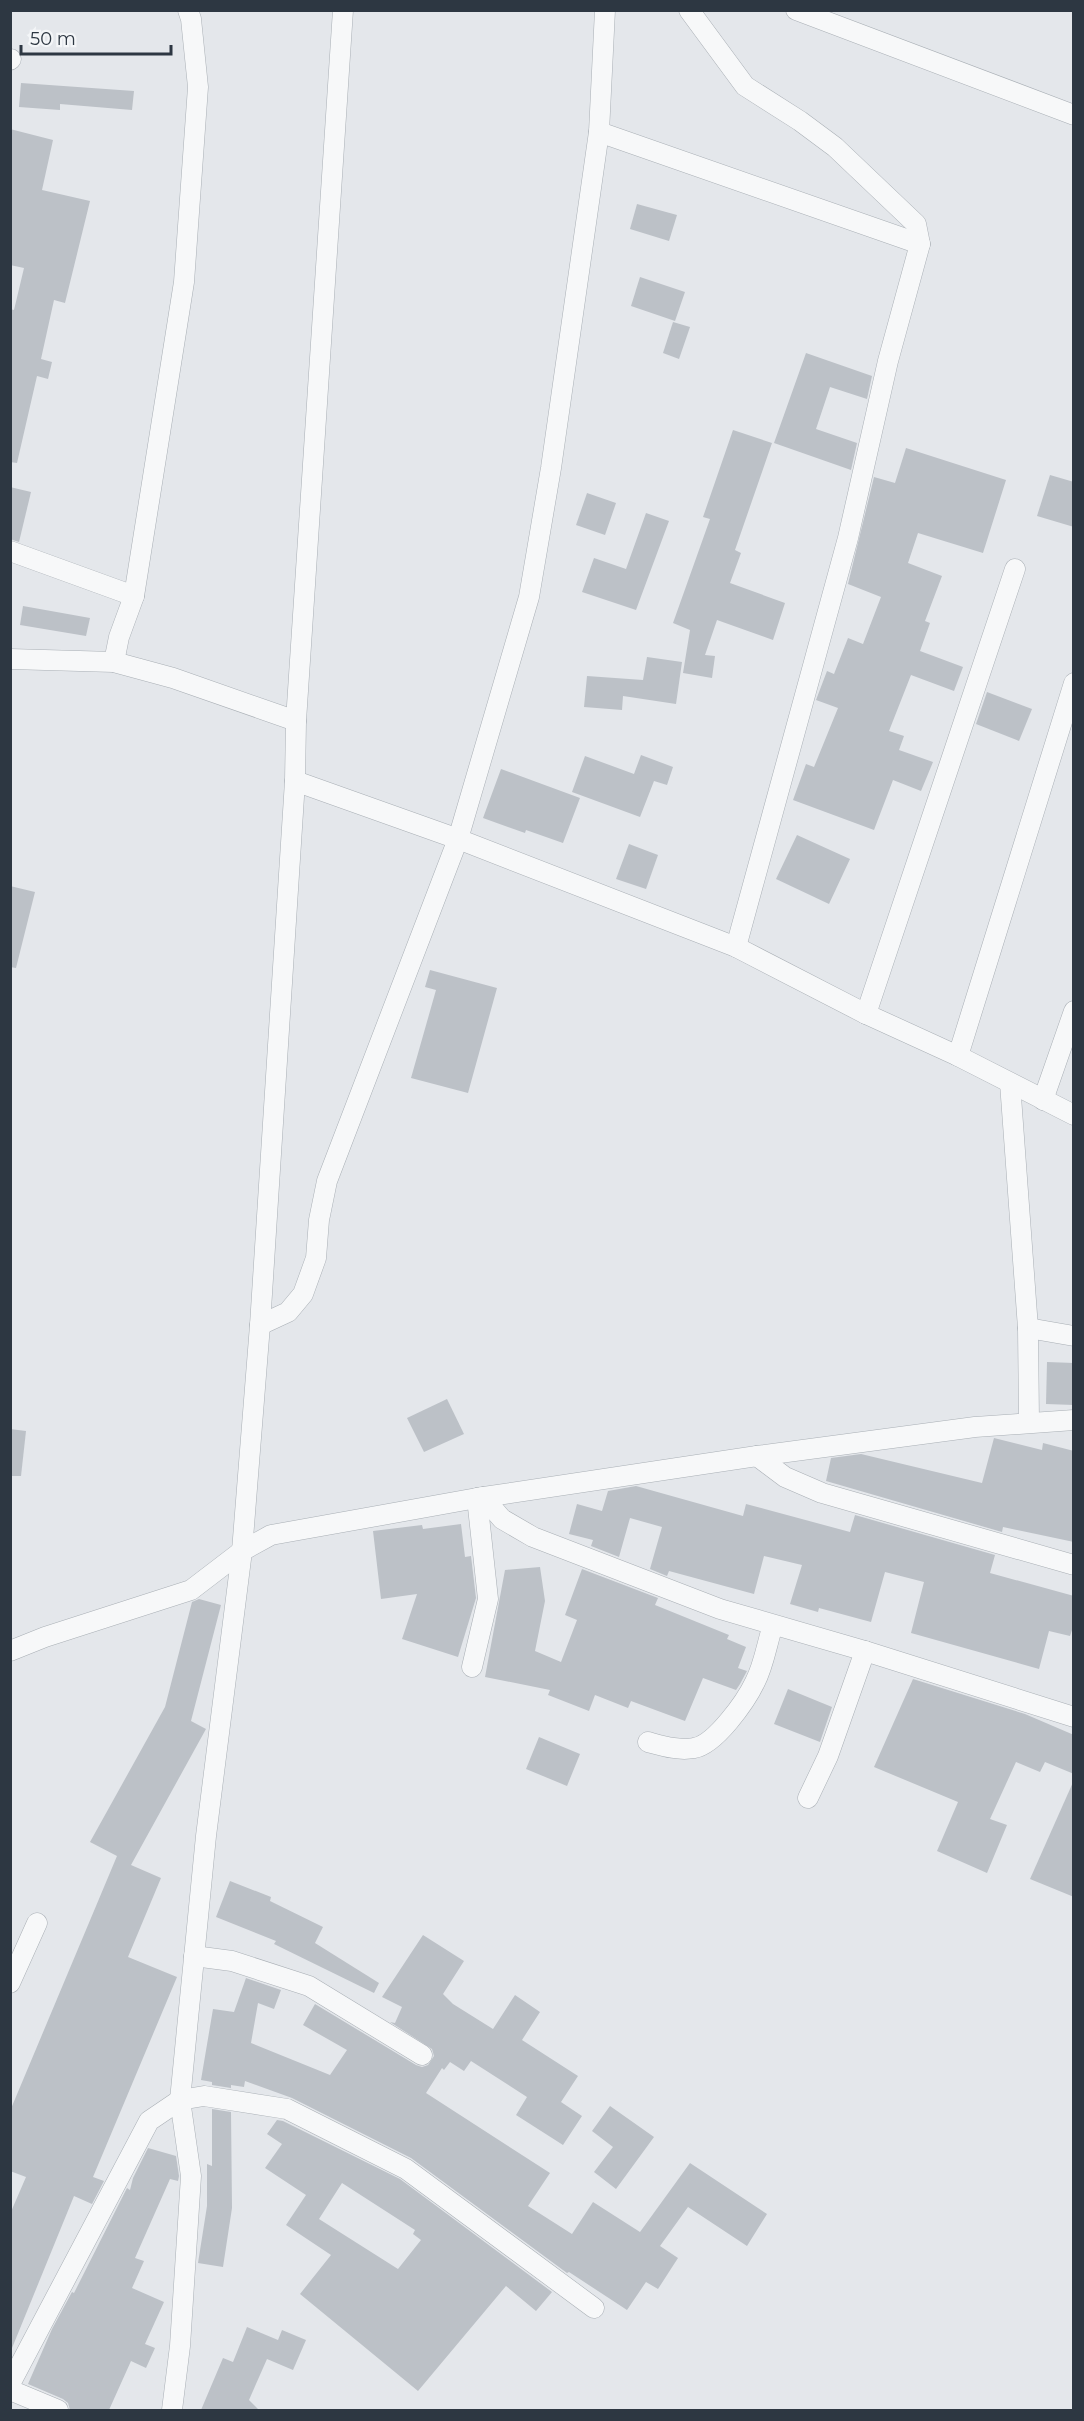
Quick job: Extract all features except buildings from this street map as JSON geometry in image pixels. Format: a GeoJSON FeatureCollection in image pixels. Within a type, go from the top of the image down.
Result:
{"type":"FeatureCollection","features":[{"type":"Feature","properties":{"kind":"street"},"geometry":{"type":"LineString","coordinates":[[114,662],[119,638],[134,596],[184,282],[198,87],[192,19],[188,10]]}},
{"type":"Feature","properties":{"kind":"street"},"geometry":{"type":"LineString","coordinates":[[172,2410],[180,2346],[191,2176],[180,2100],[206,1836],[242,1551],[260,1325],[295,781],[296,721],[343,10]]}},
{"type":"Feature","properties":{"kind":"street"},"geometry":{"type":"LineString","coordinates":[[260,1325],[288,1312],[303,1294],[316,1258],[319,1220],[327,1181],[458,839],[529,597],[551,468],[599,132],[605,10]]}},
{"type":"Feature","properties":{"kind":"street"},"geometry":{"type":"LineString","coordinates":[[689,10],[745,87],[800,121],[835,147],[916,224],[920,243],[888,361],[848,538],[736,947]]}},
{"type":"Feature","properties":{"kind":"street"},"geometry":{"type":"LineString","coordinates":[[796,10],[1074,115]]}},
{"type":"Feature","properties":{"kind":"street"},"geometry":{"type":"LineString","coordinates":[[599,132],[920,243]]}},
{"type":"Feature","properties":{"kind":"street"},"geometry":{"type":"LineString","coordinates":[[10,551],[134,596]]}},
{"type":"Feature","properties":{"kind":"street"},"geometry":{"type":"LineString","coordinates":[[866,1014],[1015,569]]}},
{"type":"Feature","properties":{"kind":"street"},"geometry":{"type":"LineString","coordinates":[[10,658],[114,662],[173,678],[296,721]]}},
{"type":"Feature","properties":{"kind":"street"},"geometry":{"type":"LineString","coordinates":[[958,1056],[1074,683]]}},
{"type":"Feature","properties":{"kind":"street"},"geometry":{"type":"LineString","coordinates":[[295,781],[458,839],[736,947],[866,1014],[958,1056],[1074,1115]]}},
{"type":"Feature","properties":{"kind":"street"},"geometry":{"type":"LineString","coordinates":[[1043,1100],[1074,1011]]}},
{"type":"Feature","properties":{"kind":"street"},"geometry":{"type":"LineString","coordinates":[[1010,1083],[1028,1328],[1029,1422]]}},
{"type":"Feature","properties":{"kind":"street"},"geometry":{"type":"LineString","coordinates":[[1028,1328],[1074,1336]]}},
{"type":"Feature","properties":{"kind":"street"},"geometry":{"type":"LineString","coordinates":[[10,1651],[45,1637],[191,1590],[242,1551],[271,1535],[480,1497],[757,1456],[975,1427],[1074,1420]]}},
{"type":"Feature","properties":{"kind":"street"},"geometry":{"type":"LineString","coordinates":[[757,1456],[785,1477],[822,1492],[1074,1565]]}},
{"type":"Feature","properties":{"kind":"street"},"geometry":{"type":"LineString","coordinates":[[480,1497],[502,1520],[533,1538],[720,1609],[865,1651],[1074,1718]]}},
{"type":"Feature","properties":{"kind":"street"},"geometry":{"type":"LineString","coordinates":[[472,1667],[488,1599],[480,1497]]}},
{"type":"Feature","properties":{"kind":"street"},"geometry":{"type":"LineString","coordinates":[[648,1742],[678,1749],[695,1748],[708,1742],[739,1708],[756,1682],[773,1625]]}},
{"type":"Feature","properties":{"kind":"street"},"geometry":{"type":"LineString","coordinates":[[808,1798],[828,1756],[865,1651]]}},
{"type":"Feature","properties":{"kind":"street"},"geometry":{"type":"LineString","coordinates":[[10,1983],[37,1923]]}},
{"type":"Feature","properties":{"kind":"street"},"geometry":{"type":"LineString","coordinates":[[194,1956],[232,1961],[309,1986],[422,2055]]}},
{"type":"Feature","properties":{"kind":"street"},"geometry":{"type":"LineString","coordinates":[[10,2384],[149,2121],[180,2100],[204,2096],[287,2109],[406,2169],[594,2308]]}},
{"type":"Feature","properties":{"kind":"street"},"geometry":{"type":"LineString","coordinates":[[10,2390],[58,2410]]}}]}
